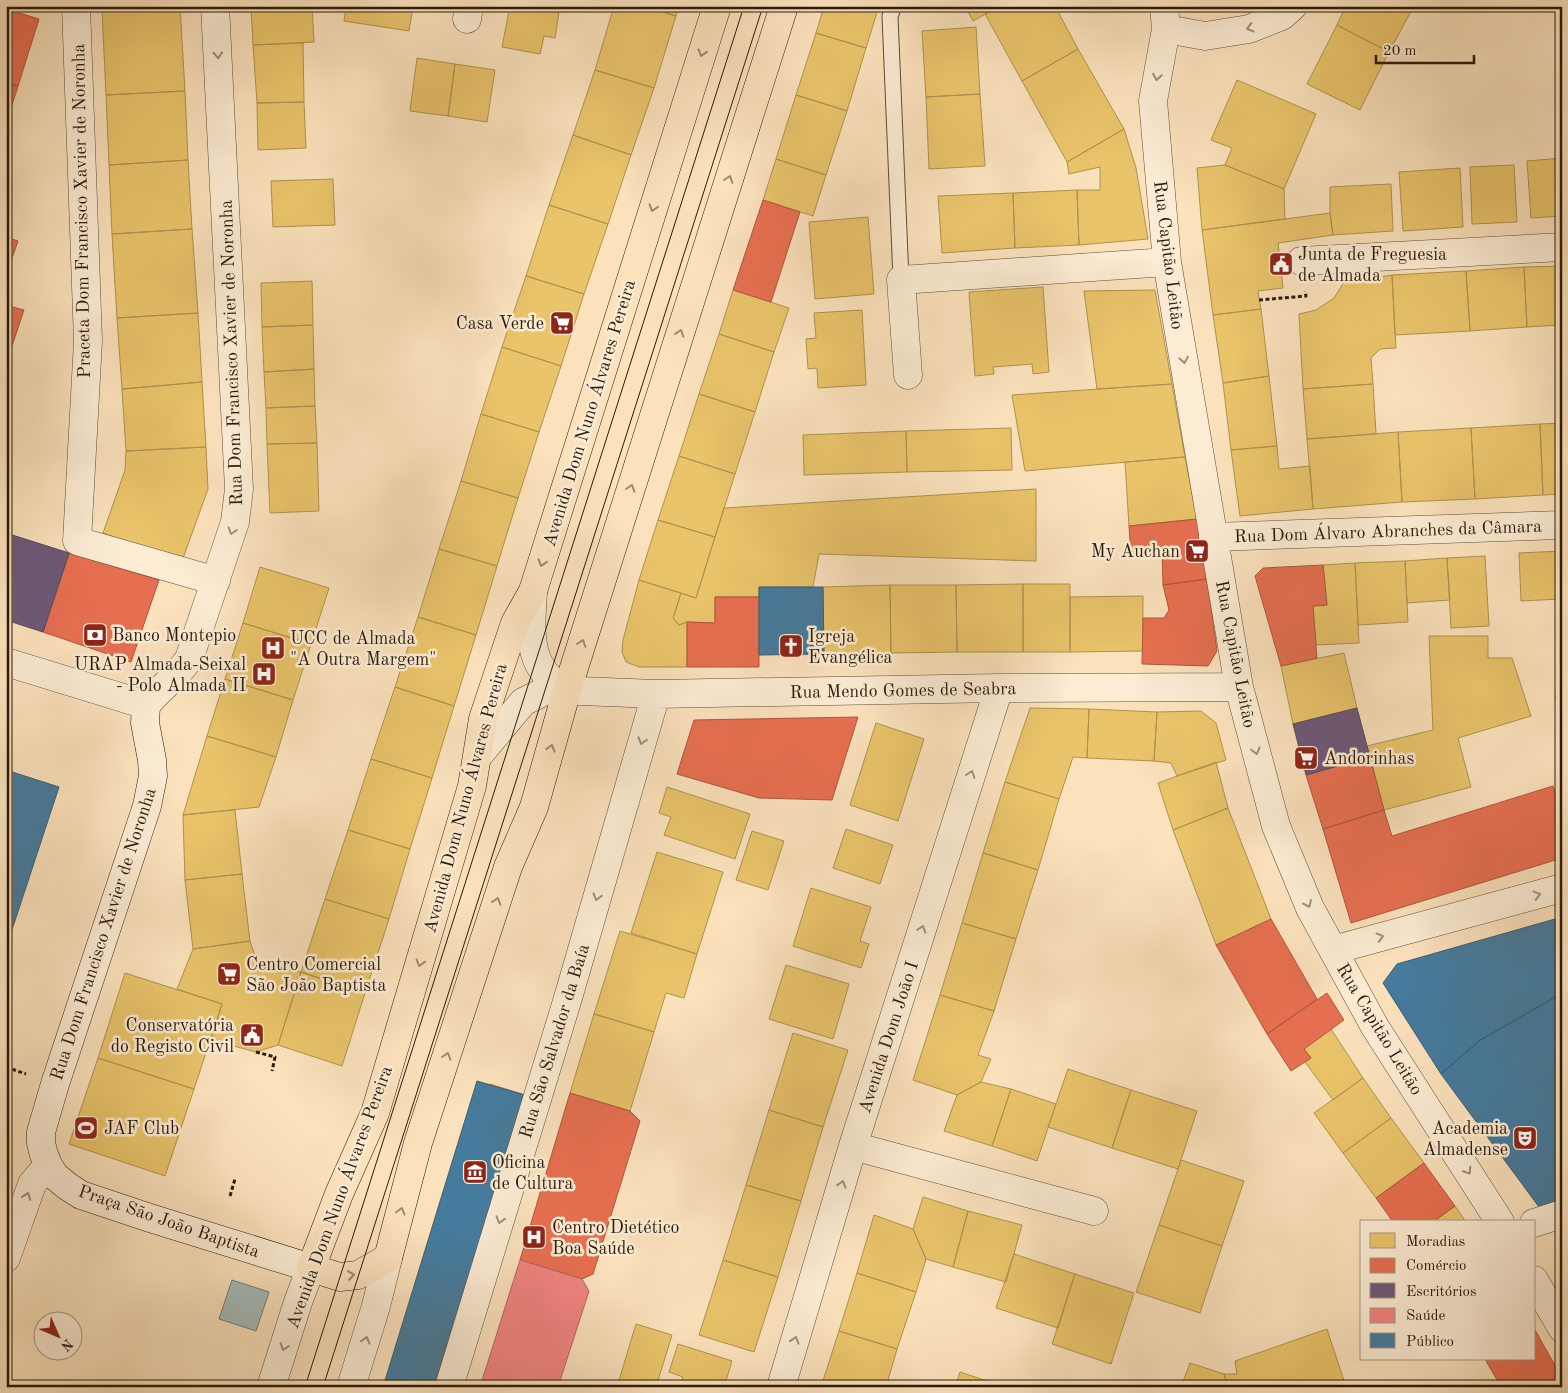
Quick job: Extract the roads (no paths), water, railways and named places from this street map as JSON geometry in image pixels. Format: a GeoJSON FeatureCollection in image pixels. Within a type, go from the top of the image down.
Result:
{"type":"FeatureCollection","features":[{"type":"Feature","properties":{"kind":"main road","name":"Avenida Dom Nuno Álvares Pereira"},"geometry":{"type":"LineString","coordinates":[[311,1268],[339,1194],[375,1113],[472,786],[483,719],[515,623],[533,591],[717,6]]}},
{"type":"Feature","properties":{"kind":"main road"},"geometry":{"type":"LineString","coordinates":[[311,1268],[340,1277],[358,1275],[388,1258],[418,1143],[508,867],[534,807],[567,690],[784,6]]}},
{"type":"Feature","properties":{"kind":"street","name":"Praceta Dom Francisco Xavier de Noronha"},"geometry":{"type":"LineString","coordinates":[[76,6],[88,341],[77,541],[216,581]]}},
{"type":"Feature","properties":{"kind":"street","name":"Rua Dom Francisco Xavier de Noronha"},"geometry":{"type":"LineString","coordinates":[[48,1165],[41,1143],[41,1132],[150,793],[153,768],[145,723],[146,705],[180,673],[189,659],[235,522],[239,489],[216,6]]}},
{"type":"Feature","properties":{"kind":"street"},"geometry":{"type":"LineString","coordinates":[[1165,18],[1205,36],[1249,29],[1282,16],[1293,6]]}},
{"type":"Feature","properties":{"kind":"street","name":"Rua Capitão Leitão"},"geometry":{"type":"LineString","coordinates":[[1165,18],[1153,101],[1167,262],[1239,687],[1276,826],[1310,908],[1376,1027],[1499,1220]]}},
{"type":"Feature","properties":{"kind":"street"},"geometry":{"type":"LineString","coordinates":[[1300,261],[1562,248]]}},
{"type":"Feature","properties":{"kind":"street"},"geometry":{"type":"LineString","coordinates":[[908,374],[901,280],[1167,262]]}},
{"type":"Feature","properties":{"kind":"street","name":"Rua Dom Álvaro Abranches da Câmara"},"geometry":{"type":"LineString","coordinates":[[1214,537],[1562,525]]}},
{"type":"Feature","properties":{"kind":"street"},"geometry":{"type":"LineString","coordinates":[[533,591],[530,636],[537,659],[549,679],[567,690]]}},
{"type":"Feature","properties":{"kind":"street"},"geometry":{"type":"LineString","coordinates":[[6,662],[146,705]]}},
{"type":"Feature","properties":{"kind":"street","name":"Rua Mendo Gomes de Seabra"},"geometry":{"type":"LineString","coordinates":[[478,756],[523,702],[545,691],[567,690],[656,694],[999,688],[1239,687]]}},
{"type":"Feature","properties":{"kind":"street","name":"Avenida Dom João I"},"geometry":{"type":"LineString","coordinates":[[781,1387],[854,1146],[999,688]]}},
{"type":"Feature","properties":{"kind":"street","name":"Rua São Salvador da Baía"},"geometry":{"type":"LineString","coordinates":[[450,1387],[568,998],[656,694]]}},
{"type":"Feature","properties":{"kind":"street"},"geometry":{"type":"LineString","coordinates":[[1333,950],[1562,888]]}},
{"type":"Feature","properties":{"kind":"street"},"geometry":{"type":"LineString","coordinates":[[854,1146],[1094,1211]]}},
{"type":"Feature","properties":{"kind":"street"},"geometry":{"type":"LineString","coordinates":[[6,1258],[32,1184],[48,1165]]}},
{"type":"Feature","properties":{"kind":"street","name":"Praça São João Baptista"},"geometry":{"type":"LineString","coordinates":[[48,1165],[55,1176],[81,1194],[150,1218],[311,1268]]}},
{"type":"Feature","properties":{"kind":"street"},"geometry":{"type":"LineString","coordinates":[[1536,1222],[1562,1214]]}},
{"type":"Feature","properties":{"kind":"street"},"geometry":{"type":"LineString","coordinates":[[352,1387],[388,1258]]}},
{"type":"Feature","properties":{"kind":"street","name":"Avenida Dom Nuno Álvares Pereira"},"geometry":{"type":"LineString","coordinates":[[271,1387],[311,1268]]}},
{"type":"Feature","properties":{"kind":"street"},"geometry":{"type":"LineString","coordinates":[[1536,1283],[1562,1328]]}},
{"type":"Feature","properties":{"kind":"lane"},"geometry":{"type":"LineString","coordinates":[[894,6],[890,16],[901,280]]}},
{"type":"Feature","properties":{"kind":"water"},"geometry":{"type":"Polygon","coordinates":[[[232,1280],[269,1292],[256,1331],[219,1319],[232,1280]]]}},
{"type":"Feature","properties":{"kind":"tram line"},"geometry":{"type":"LineString","coordinates":[[305,1387],[744,6]]}},
{"type":"Feature","properties":{"kind":"tram line"},"geometry":{"type":"LineString","coordinates":[[323,1387],[763,6]]}},
{"type":"Feature","properties":{"kind":"place","name":"Junta de Freguesia de Almada"},"geometry":{"type":"Point","coordinates":[1281,264]}},
{"type":"Feature","properties":{"kind":"place","name":"Casa Verde"},"geometry":{"type":"Point","coordinates":[562,323]}},
{"type":"Feature","properties":{"kind":"place","name":"My Auchan"},"geometry":{"type":"Point","coordinates":[1197,551]}},
{"type":"Feature","properties":{"kind":"place","name":"Banco Montepio"},"geometry":{"type":"Point","coordinates":[95,635]}},
{"type":"Feature","properties":{"kind":"place","name":"Igreja Evangélica"},"geometry":{"type":"Point","coordinates":[791,646]}},
{"type":"Feature","properties":{"kind":"place","name":"UCC de Almada \"A Outra Margem\""},"geometry":{"type":"Point","coordinates":[273,648]}},
{"type":"Feature","properties":{"kind":"place","name":"URAP Almada-Seixal - Polo Almada II"},"geometry":{"type":"Point","coordinates":[264,674]}},
{"type":"Feature","properties":{"kind":"place","name":"Andorinhas"},"geometry":{"type":"Point","coordinates":[1306,758]}},
{"type":"Feature","properties":{"kind":"place","name":"Centro Comercial São João Baptista"},"geometry":{"type":"Point","coordinates":[229,974]}},
{"type":"Feature","properties":{"kind":"place","name":"Conservatória do Registo Civil"},"geometry":{"type":"Point","coordinates":[252,1035]}},
{"type":"Feature","properties":{"kind":"place","name":"JAF Club"},"geometry":{"type":"Point","coordinates":[86,1128]}},
{"type":"Feature","properties":{"kind":"place","name":"Academia Almadense"},"geometry":{"type":"Point","coordinates":[1525,1138]}},
{"type":"Feature","properties":{"kind":"place","name":"Oficina de Cultura"},"geometry":{"type":"Point","coordinates":[475,1172]}},
{"type":"Feature","properties":{"kind":"place","name":"Centro Dietético Boa Saúde"},"geometry":{"type":"Point","coordinates":[534,1237]}}]}
